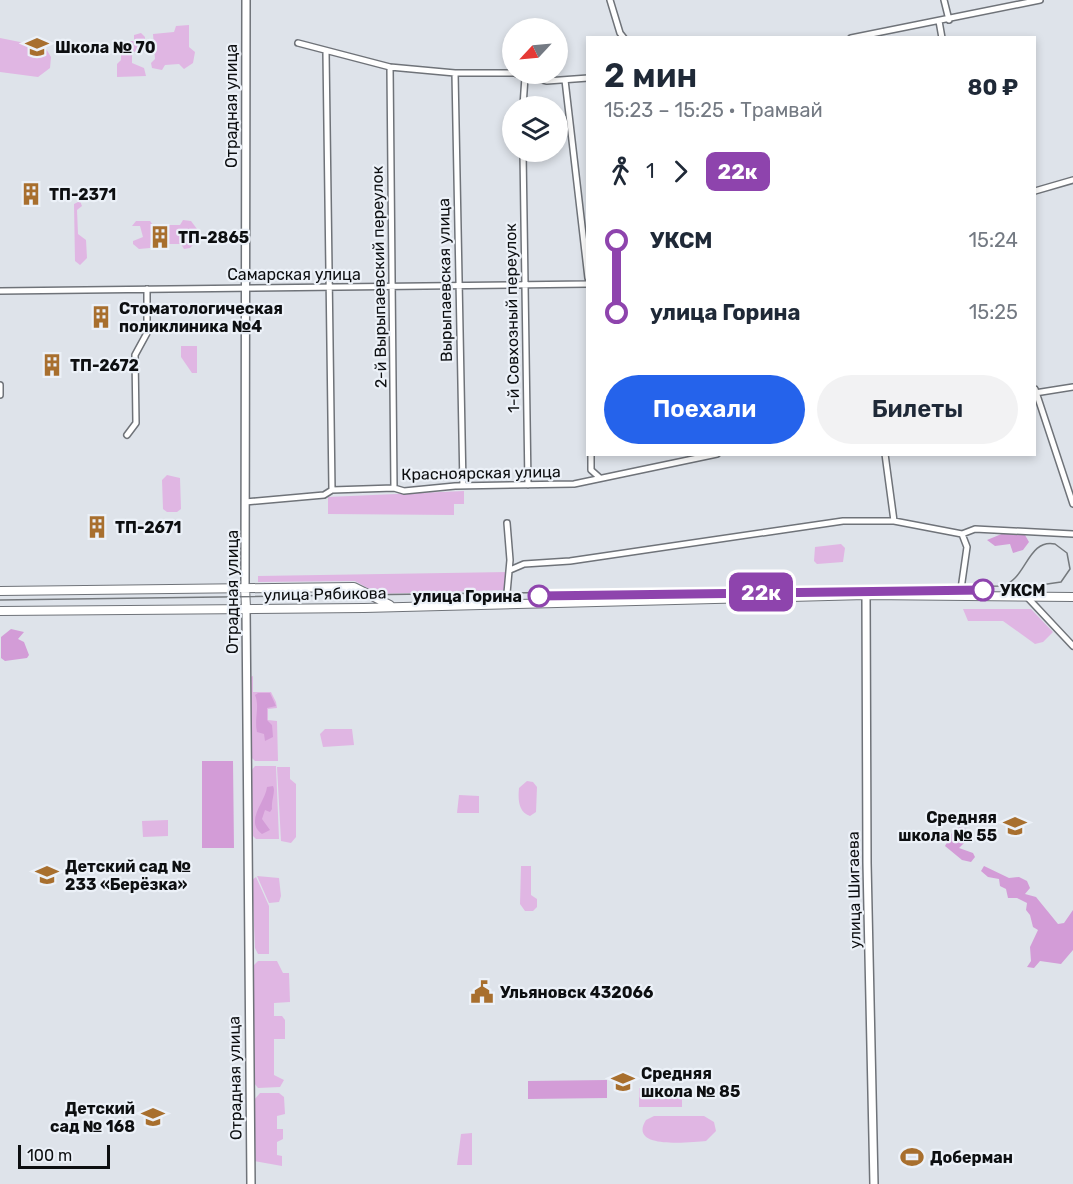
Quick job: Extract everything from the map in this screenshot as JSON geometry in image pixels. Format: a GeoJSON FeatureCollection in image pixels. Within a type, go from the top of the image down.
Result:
{"type":"FeatureCollection","features":[{"type":"Feature","properties":{"kind":"main road","name":"Отрадная улица"},"geometry":{"type":"LineString","coordinates":[[245,587],[246,608]]}},
{"type":"Feature","properties":{"kind":"main road","name":"улица Рябикова"},"geometry":{"type":"LineString","coordinates":[[0,591],[354,587],[394,606]]}},
{"type":"Feature","properties":{"kind":"main road","name":"улица Рябикова"},"geometry":{"type":"LineString","coordinates":[[0,611],[506,604],[866,595],[1073,597]]}},
{"type":"Feature","properties":{"kind":"street","name":"Отрадная улица"},"geometry":{"type":"LineString","coordinates":[[245,587],[246,0]]}},
{"type":"Feature","properties":{"kind":"street"},"geometry":{"type":"LineString","coordinates":[[610,0],[623,36]]}},
{"type":"Feature","properties":{"kind":"street"},"geometry":{"type":"LineString","coordinates":[[944,0],[949,20]]}},
{"type":"Feature","properties":{"kind":"street"},"geometry":{"type":"LineString","coordinates":[[861,36],[1040,0]]}},
{"type":"Feature","properties":{"kind":"street"},"geometry":{"type":"LineString","coordinates":[[939,21],[942,36]]}},
{"type":"Feature","properties":{"kind":"street"},"geometry":{"type":"LineString","coordinates":[[298,43],[390,67],[502,73]]}},
{"type":"Feature","properties":{"kind":"street"},"geometry":{"type":"LineString","coordinates":[[326,52],[332,490]]}},
{"type":"Feature","properties":{"kind":"street","name":"2-й Вырыпаевский переулок"},"geometry":{"type":"LineString","coordinates":[[390,67],[394,488]]}},
{"type":"Feature","properties":{"kind":"street","name":"Вырыпаевская улица"},"geometry":{"type":"LineString","coordinates":[[455,72],[464,486]]}},
{"type":"Feature","properties":{"kind":"street"},"geometry":{"type":"LineString","coordinates":[[568,80],[586,78]]}},
{"type":"Feature","properties":{"kind":"street"},"geometry":{"type":"LineString","coordinates":[[565,84],[586,261]]}},
{"type":"Feature","properties":{"kind":"street","name":"1-й Совхозный переулок"},"geometry":{"type":"LineString","coordinates":[[523,162],[528,485]]}},
{"type":"Feature","properties":{"kind":"street"},"geometry":{"type":"LineString","coordinates":[[1036,191],[1073,180]]}},
{"type":"Feature","properties":{"kind":"street","name":"Самарская улица"},"geometry":{"type":"LineString","coordinates":[[0,291],[586,284]]}},
{"type":"Feature","properties":{"kind":"street"},"geometry":{"type":"LineString","coordinates":[[127,435],[136,423],[135,355],[147,333],[147,289]]}},
{"type":"Feature","properties":{"kind":"street"},"geometry":{"type":"LineString","coordinates":[[0,385],[0,395]]}},
{"type":"Feature","properties":{"kind":"street"},"geometry":{"type":"LineString","coordinates":[[1036,391],[1073,387]]}},
{"type":"Feature","properties":{"kind":"street"},"geometry":{"type":"LineString","coordinates":[[1036,394],[1073,504]]}},
{"type":"Feature","properties":{"kind":"street"},"geometry":{"type":"LineString","coordinates":[[582,483],[591,470],[591,456]]}},
{"type":"Feature","properties":{"kind":"street","name":"Красноярская улица"},"geometry":{"type":"LineString","coordinates":[[245,502],[324,495],[332,490],[394,488],[404,491],[464,486],[582,483],[707,456]]}},
{"type":"Feature","properties":{"kind":"street"},"geometry":{"type":"LineString","coordinates":[[885,456],[894,520]]}},
{"type":"Feature","properties":{"kind":"street"},"geometry":{"type":"LineString","coordinates":[[591,470],[600,478]]}},
{"type":"Feature","properties":{"kind":"street"},"geometry":{"type":"LineString","coordinates":[[510,570],[524,564],[570,561],[843,521],[894,520],[963,534],[975,528],[1073,534]]}},
{"type":"Feature","properties":{"kind":"street"},"geometry":{"type":"LineString","coordinates":[[506,604],[510,570],[507,523]]}},
{"type":"Feature","properties":{"kind":"street"},"geometry":{"type":"LineString","coordinates":[[960,596],[967,547],[963,534]]}},
{"type":"Feature","properties":{"kind":"street","name":"улица Шигаева"},"geometry":{"type":"LineString","coordinates":[[866,595],[867,863],[874,1184]]}},
{"type":"Feature","properties":{"kind":"street"},"geometry":{"type":"LineString","coordinates":[[1028,598],[1073,646]]}},
{"type":"Feature","properties":{"kind":"street","name":"Отрадная улица"},"geometry":{"type":"LineString","coordinates":[[246,608],[251,1184]]}},
{"type":"Feature","properties":{"kind":"shaded area"},"geometry":{"type":"Polygon","coordinates":[[[189,25],[189,47],[195,52],[193,63],[184,69],[179,64],[165,65],[162,70],[152,68],[151,63],[155,59],[153,34],[174,32],[176,26],[189,25]]]}},
{"type":"Feature","properties":{"kind":"shaded area"},"geometry":{"type":"Polygon","coordinates":[[[141,33],[145,37],[144,51],[132,52],[132,63],[144,68],[146,76],[117,77],[117,64],[121,60],[121,41],[134,41],[134,35],[141,33]]]}},
{"type":"Feature","properties":{"kind":"shaded area"},"geometry":{"type":"Polygon","coordinates":[[[0,38],[45,47],[51,57],[50,68],[38,77],[0,72],[0,38]]]}},
{"type":"Feature","properties":{"kind":"shaded area"},"geometry":{"type":"Polygon","coordinates":[[[80,201],[82,206],[77,210],[78,234],[86,240],[87,258],[80,265],[75,261],[74,204],[80,201]]]}},
{"type":"Feature","properties":{"kind":"shaded area"},"geometry":{"type":"Polygon","coordinates":[[[183,220],[191,221],[197,229],[197,240],[190,248],[184,249],[181,244],[166,244],[163,230],[153,230],[150,248],[139,249],[133,244],[133,241],[143,237],[140,226],[132,226],[136,221],[150,221],[153,225],[180,225],[183,220]]]}},
{"type":"Feature","properties":{"kind":"shaded area"},"geometry":{"type":"Polygon","coordinates":[[[181,346],[197,346],[197,373],[192,373],[181,357],[181,346]]]}},
{"type":"Feature","properties":{"kind":"shaded area"},"geometry":{"type":"Polygon","coordinates":[[[167,475],[180,478],[181,509],[177,512],[167,512],[163,509],[162,480],[167,475]]]}},
{"type":"Feature","properties":{"kind":"shaded area"},"geometry":{"type":"Polygon","coordinates":[[[464,491],[464,504],[454,504],[454,515],[328,514],[328,497],[464,491]]]}},
{"type":"Feature","properties":{"kind":"shaded area"},"geometry":{"type":"Polygon","coordinates":[[[1004,533],[1025,535],[1029,542],[1023,550],[1013,553],[1010,544],[995,546],[987,540],[1004,533]]]}},
{"type":"Feature","properties":{"kind":"shaded area"},"geometry":{"type":"Polygon","coordinates":[[[841,544],[845,548],[843,562],[817,564],[814,561],[815,547],[841,544]]]}},
{"type":"Feature","properties":{"kind":"shaded area"},"geometry":{"type":"Polygon","coordinates":[[[508,572],[505,590],[378,594],[355,581],[258,582],[258,576],[508,572]]]}},
{"type":"Feature","properties":{"kind":"shaded area"},"geometry":{"type":"Polygon","coordinates":[[[963,609],[1031,609],[1053,632],[1043,642],[1035,644],[1003,621],[968,621],[963,609]]]}},
{"type":"Feature","properties":{"kind":"shaded area"},"geometry":{"type":"Polygon","coordinates":[[[11,629],[24,632],[18,639],[24,642],[29,655],[27,658],[5,661],[1,658],[1,637],[11,629]]]}},
{"type":"Feature","properties":{"kind":"shaded area"},"geometry":{"type":"Polygon","coordinates":[[[253,676],[253,692],[271,692],[276,702],[277,708],[268,709],[268,720],[277,721],[278,761],[255,761],[250,756],[250,677],[253,676]]]}},
{"type":"Feature","properties":{"kind":"shaded area"},"geometry":{"type":"Polygon","coordinates":[[[270,693],[276,706],[267,708],[267,720],[272,725],[273,737],[265,741],[264,734],[257,732],[255,695],[270,693]]]}},
{"type":"Feature","properties":{"kind":"shaded area"},"geometry":{"type":"Polygon","coordinates":[[[325,729],[352,729],[354,745],[323,747],[320,734],[325,729]]]}},
{"type":"Feature","properties":{"kind":"shaded area"},"geometry":{"type":"Polygon","coordinates":[[[202,761],[233,761],[234,848],[202,848],[202,761]]]}},
{"type":"Feature","properties":{"kind":"shaded area"},"geometry":{"type":"Polygon","coordinates":[[[255,766],[276,766],[279,839],[256,839],[252,835],[251,771],[255,766]]]}},
{"type":"Feature","properties":{"kind":"shaded area"},"geometry":{"type":"Polygon","coordinates":[[[277,767],[290,767],[290,779],[296,784],[296,837],[291,843],[281,841],[277,767]]]}},
{"type":"Feature","properties":{"kind":"shaded area"},"geometry":{"type":"Polygon","coordinates":[[[527,781],[533,782],[537,787],[536,812],[530,816],[523,811],[519,801],[519,788],[527,781]]]}},
{"type":"Feature","properties":{"kind":"shaded area"},"geometry":{"type":"Polygon","coordinates":[[[273,786],[272,809],[270,812],[265,810],[262,819],[270,830],[262,834],[257,829],[255,817],[267,787],[273,786]]]}},
{"type":"Feature","properties":{"kind":"shaded area"},"geometry":{"type":"Polygon","coordinates":[[[459,795],[479,796],[479,813],[457,813],[459,795]]]}},
{"type":"Feature","properties":{"kind":"shaded area"},"geometry":{"type":"Polygon","coordinates":[[[168,820],[168,836],[143,837],[142,821],[168,820]]]}},
{"type":"Feature","properties":{"kind":"shaded area"},"geometry":{"type":"Polygon","coordinates":[[[960,827],[966,829],[968,833],[966,841],[959,848],[973,853],[975,857],[971,862],[962,860],[945,846],[952,833],[960,827]]]}},
{"type":"Feature","properties":{"kind":"shaded area"},"geometry":{"type":"Polygon","coordinates":[[[521,866],[531,866],[531,895],[537,899],[537,907],[533,911],[525,911],[520,904],[521,866]]]}},
{"type":"Feature","properties":{"kind":"shaded area"},"geometry":{"type":"Polygon","coordinates":[[[984,866],[1009,878],[1019,877],[1027,881],[1030,888],[1025,894],[1036,897],[1058,924],[1064,923],[1073,910],[1073,950],[1061,964],[1040,961],[1034,968],[1027,967],[1031,961],[1030,947],[1038,930],[1033,927],[1026,910],[1027,903],[1017,898],[1008,898],[1006,889],[1000,886],[999,879],[988,877],[981,871],[984,866]]]}},
{"type":"Feature","properties":{"kind":"shaded area"},"geometry":{"type":"Polygon","coordinates":[[[257,876],[279,878],[281,896],[279,902],[269,903],[257,876]]]}},
{"type":"Feature","properties":{"kind":"shaded area"},"geometry":{"type":"Polygon","coordinates":[[[256,877],[269,906],[269,954],[258,954],[255,948],[252,880],[256,877]]]}},
{"type":"Feature","properties":{"kind":"shaded area"},"geometry":{"type":"Polygon","coordinates":[[[258,961],[277,961],[283,973],[289,973],[290,1002],[274,1003],[274,1016],[282,1016],[285,1020],[285,1039],[274,1039],[274,1075],[284,1080],[280,1087],[258,1088],[254,1083],[253,966],[258,961]]]}},
{"type":"Feature","properties":{"kind":"shaded area"},"geometry":{"type":"Polygon","coordinates":[[[607,1080],[607,1098],[528,1099],[528,1081],[607,1080]]]}},
{"type":"Feature","properties":{"kind":"shaded area"},"geometry":{"type":"Polygon","coordinates":[[[682,1087],[682,1107],[639,1107],[639,1088],[682,1087]]]}},
{"type":"Feature","properties":{"kind":"shaded area"},"geometry":{"type":"Polygon","coordinates":[[[260,1093],[279,1093],[284,1097],[285,1114],[277,1116],[277,1129],[283,1129],[283,1139],[277,1142],[277,1155],[282,1156],[282,1166],[254,1161],[254,1100],[260,1093]]]}},
{"type":"Feature","properties":{"kind":"shaded area"},"geometry":{"type":"Polygon","coordinates":[[[654,1116],[704,1116],[714,1122],[716,1131],[706,1141],[675,1143],[653,1140],[645,1136],[643,1130],[646,1120],[654,1116]]]}},
{"type":"Feature","properties":{"kind":"shaded area"},"geometry":{"type":"Polygon","coordinates":[[[472,1133],[472,1165],[457,1165],[461,1134],[472,1133]]]}},
{"type":"Feature","properties":{"kind":"tram line"},"geometry":{"type":"LineString","coordinates":[[0,600],[1001,586],[1016,577],[1038,547],[1055,544],[1067,553],[1070,569],[1061,582],[1006,590]]}},
{"type":"Feature","properties":{"kind":"tram line","name":"22к"},"geometry":{"type":"LineString","coordinates":[[539,596],[983,590]]}},
{"type":"Feature","properties":{"kind":"place","name":"Школа № 70"},"geometry":{"type":"Point","coordinates":[37,47]}},
{"type":"Feature","properties":{"kind":"place","name":"ТП-2371"},"geometry":{"type":"Point","coordinates":[31,194]}},
{"type":"Feature","properties":{"kind":"place","name":"ТП-2865"},"geometry":{"type":"Point","coordinates":[160,237]}},
{"type":"Feature","properties":{"kind":"place","name":"Стоматологическая поликлиника №4"},"geometry":{"type":"Point","coordinates":[101,317]}},
{"type":"Feature","properties":{"kind":"place","name":"ТП-2672"},"geometry":{"type":"Point","coordinates":[52,365]}},
{"type":"Feature","properties":{"kind":"place","name":"ТП-2671"},"geometry":{"type":"Point","coordinates":[97,527]}},
{"type":"Feature","properties":{"kind":"place","name":"УКСМ"},"geometry":{"type":"Point","coordinates":[983,590]}},
{"type":"Feature","properties":{"kind":"place","name":"улица Горина"},"geometry":{"type":"Point","coordinates":[539,596]}},
{"type":"Feature","properties":{"kind":"place","name":"Средняя школа № 55"},"geometry":{"type":"Point","coordinates":[1015,826]}},
{"type":"Feature","properties":{"kind":"place","name":"Детский сад № 233 «Берёзка»"},"geometry":{"type":"Point","coordinates":[47,875]}},
{"type":"Feature","properties":{"kind":"place","name":"Ульяновск 432066"},"geometry":{"type":"Point","coordinates":[482,992]}},
{"type":"Feature","properties":{"kind":"place","name":"Средняя школа № 85"},"geometry":{"type":"Point","coordinates":[623,1082]}},
{"type":"Feature","properties":{"kind":"place","name":"Детский сад № 168"},"geometry":{"type":"Point","coordinates":[153,1117]}},
{"type":"Feature","properties":{"kind":"place","name":"Доберман"},"geometry":{"type":"Point","coordinates":[912,1157]}}]}
